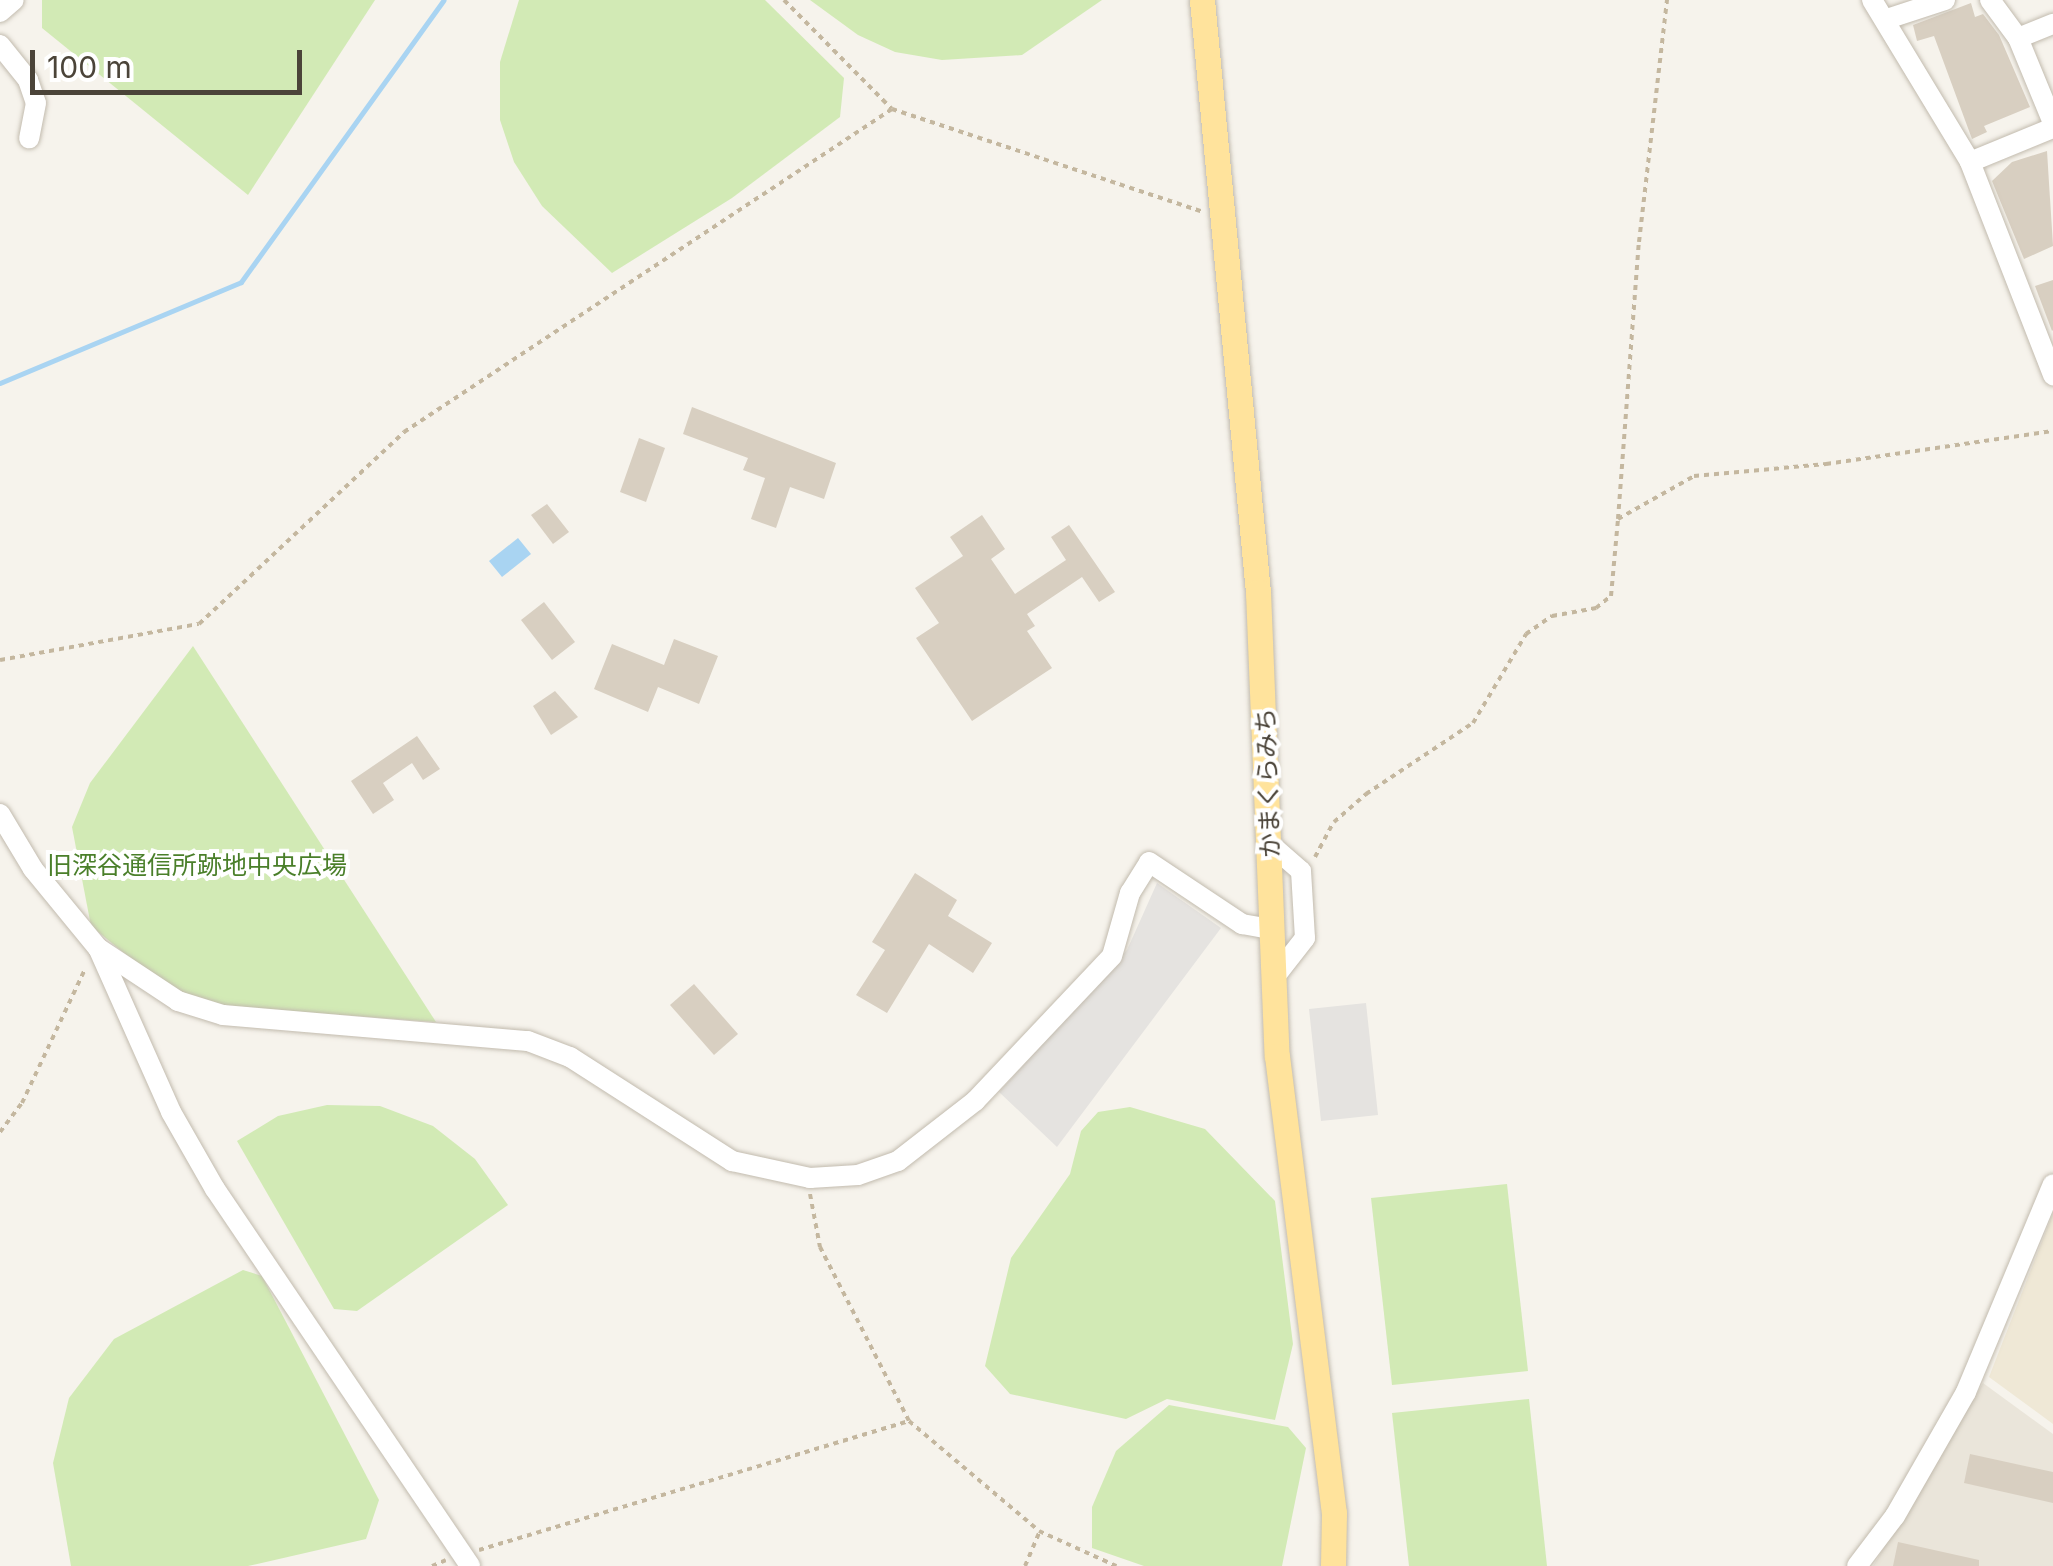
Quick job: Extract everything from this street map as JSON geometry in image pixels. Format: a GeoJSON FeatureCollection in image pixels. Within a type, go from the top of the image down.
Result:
{"type":"FeatureCollection","features":[{"type":"Feature","properties":{"kind":"main road","name":"かまくらみち"},"geometry":{"type":"LineString","coordinates":[[1202,0],[1258,592],[1273,979],[1286,1134],[1334,1513],[1333,1566]]}},
{"type":"Feature","properties":{"kind":"street"},"geometry":{"type":"LineString","coordinates":[[0,12],[14,0]]}},
{"type":"Feature","properties":{"kind":"street"},"geometry":{"type":"LineString","coordinates":[[1872,0],[1887,18],[1970,162],[2053,375]]}},
{"type":"Feature","properties":{"kind":"street"},"geometry":{"type":"LineString","coordinates":[[1887,18],[1945,0]]}},
{"type":"Feature","properties":{"kind":"street"},"geometry":{"type":"LineString","coordinates":[[1970,162],[2053,126],[2018,38],[1990,0]]}},
{"type":"Feature","properties":{"kind":"street"},"geometry":{"type":"LineString","coordinates":[[2018,38],[2053,24]]}},
{"type":"Feature","properties":{"kind":"street"},"geometry":{"type":"LineString","coordinates":[[0,45],[28,80],[36,103],[29,138]]}},
{"type":"Feature","properties":{"kind":"street"},"geometry":{"type":"LineString","coordinates":[[0,814],[57,902],[98,948],[145,980],[209,1013],[484,1034],[546,1046],[741,1165],[810,1178],[858,1175],[898,1161],[975,1101],[1112,956],[1130,893],[1149,862],[1242,924],[1270,930]]}},
{"type":"Feature","properties":{"kind":"street"},"geometry":{"type":"LineString","coordinates":[[1270,844],[1301,872],[1305,938],[1273,979]]}},
{"type":"Feature","properties":{"kind":"street"},"geometry":{"type":"LineString","coordinates":[[98,948],[122,1009],[215,1190],[466,1560]]}},
{"type":"Feature","properties":{"kind":"street"},"geometry":{"type":"LineString","coordinates":[[122,1009],[130,985],[145,980]]}},
{"type":"Feature","properties":{"kind":"street"},"geometry":{"type":"LineString","coordinates":[[1857,1566],[1895,1516],[1966,1392],[2053,1184]]}},
{"type":"Feature","properties":{"kind":"path"},"geometry":{"type":"LineString","coordinates":[[784,0],[892,109],[1222,217]]}},
{"type":"Feature","properties":{"kind":"path"},"geometry":{"type":"LineString","coordinates":[[1301,872],[1321,851],[1334,822],[1473,722],[1526,634],[1552,616],[1596,608],[1611,596],[1639,242],[1668,0]]}},
{"type":"Feature","properties":{"kind":"path"},"geometry":{"type":"LineString","coordinates":[[0,660],[199,624],[404,432],[892,109]]}},
{"type":"Feature","properties":{"kind":"path"},"geometry":{"type":"LineString","coordinates":[[1618,519],[1694,476],[2053,431]]}},
{"type":"Feature","properties":{"kind":"path"},"geometry":{"type":"LineString","coordinates":[[0,1132],[22,1103],[66,998],[98,948]]}},
{"type":"Feature","properties":{"kind":"path"},"geometry":{"type":"LineString","coordinates":[[810,1178],[809,1214],[820,1248],[908,1421],[1039,1531],[1116,1566]]}},
{"type":"Feature","properties":{"kind":"path"},"geometry":{"type":"LineString","coordinates":[[432,1566],[466,1560],[908,1421]]}},
{"type":"Feature","properties":{"kind":"path"},"geometry":{"type":"LineString","coordinates":[[1025,1566],[1039,1531]]}},
{"type":"Feature","properties":{"kind":"shaded area"},"geometry":{"type":"Polygon","coordinates":[[[1157,883],[1221,928],[1057,1147],[999,1092],[1127,950],[1157,883]]]}},
{"type":"Feature","properties":{"kind":"shaded area"},"geometry":{"type":"Polygon","coordinates":[[[1366,1003],[1378,1115],[1321,1121],[1309,1009],[1366,1003]]]}},
{"type":"Feature","properties":{"kind":"shaded area"},"geometry":{"type":"Polygon","coordinates":[[[2053,1213],[2053,1424],[1989,1377],[2053,1213]]]}},
{"type":"Feature","properties":{"kind":"shaded area"},"geometry":{"type":"Polygon","coordinates":[[[1983,1383],[2053,1434],[2053,1566],[1873,1566],[1983,1383]]]}},
{"type":"Feature","properties":{"kind":"green space"},"geometry":{"type":"Polygon","coordinates":[[[42,0],[375,0],[248,195],[42,28],[42,0]]]}},
{"type":"Feature","properties":{"kind":"green space"},"geometry":{"type":"Polygon","coordinates":[[[519,0],[765,0],[844,78],[840,117],[732,198],[612,273],[542,206],[514,162],[500,120],[500,62],[519,0]]]}},
{"type":"Feature","properties":{"kind":"green space"},"geometry":{"type":"Polygon","coordinates":[[[810,0],[1102,0],[1022,55],[942,60],[895,52],[858,35],[810,0]]]}},
{"type":"Feature","properties":{"kind":"green space","name":"旧深谷通信所跡地中央広場"},"geometry":{"type":"Polygon","coordinates":[[[193,646],[436,1022],[206,1005],[169,990],[91,926],[72,827],[90,783],[193,646]]]}},
{"type":"Feature","properties":{"kind":"green space"},"geometry":{"type":"Polygon","coordinates":[[[327,1105],[380,1106],[433,1126],[475,1159],[508,1205],[357,1311],[334,1309],[237,1141],[278,1116],[327,1105]]]}},
{"type":"Feature","properties":{"kind":"green space"},"geometry":{"type":"Polygon","coordinates":[[[1130,1107],[1205,1129],[1275,1201],[1293,1344],[1275,1420],[1167,1399],[1126,1419],[1010,1394],[985,1366],[1011,1258],[1070,1174],[1081,1131],[1098,1112],[1130,1107]]]}},
{"type":"Feature","properties":{"kind":"green space"},"geometry":{"type":"Polygon","coordinates":[[[1507,1184],[1528,1371],[1392,1385],[1371,1198],[1507,1184]]]}},
{"type":"Feature","properties":{"kind":"green space"},"geometry":{"type":"Polygon","coordinates":[[[243,1270],[262,1276],[379,1500],[366,1539],[248,1566],[71,1566],[53,1463],[69,1398],[114,1339],[243,1270]]]}},
{"type":"Feature","properties":{"kind":"green space"},"geometry":{"type":"Polygon","coordinates":[[[1529,1399],[1547,1566],[1409,1566],[1392,1413],[1529,1399]]]}},
{"type":"Feature","properties":{"kind":"green space"},"geometry":{"type":"Polygon","coordinates":[[[1169,1405],[1288,1427],[1306,1448],[1282,1566],[1144,1566],[1092,1548],[1092,1507],[1116,1451],[1169,1405]]]}},
{"type":"Feature","properties":{"kind":"water"},"geometry":{"type":"Polygon","coordinates":[[[518,538],[531,554],[502,577],[489,561],[518,538]]]}},
{"type":"Feature","properties":{"kind":"building"},"geometry":{"type":"Polygon","coordinates":[[[1971,3],[1975,17],[1983,14],[1999,35],[2030,107],[1984,126],[1987,132],[1972,139],[1934,36],[1917,41],[1913,25],[1971,3]]]}},
{"type":"Feature","properties":{"kind":"building"},"geometry":{"type":"Polygon","coordinates":[[[2047,151],[2053,246],[2024,259],[1992,181],[2012,162],[2047,151]]]}},
{"type":"Feature","properties":{"kind":"building"},"geometry":{"type":"Polygon","coordinates":[[[2053,280],[2053,330],[2052,331],[2035,286],[2053,280]]]}},
{"type":"Feature","properties":{"kind":"building"},"geometry":{"type":"Polygon","coordinates":[[[692,407],[836,463],[824,499],[790,487],[776,528],[751,519],[765,478],[743,470],[748,458],[683,434],[692,407]]]}},
{"type":"Feature","properties":{"kind":"building"},"geometry":{"type":"Polygon","coordinates":[[[639,438],[665,448],[646,502],[620,492],[639,438]]]}},
{"type":"Feature","properties":{"kind":"building"},"geometry":{"type":"Polygon","coordinates":[[[547,504],[569,532],[553,544],[531,515],[547,504]]]}},
{"type":"Feature","properties":{"kind":"building"},"geometry":{"type":"Polygon","coordinates":[[[982,515],[1005,549],[991,559],[1015,594],[1066,560],[1051,537],[1069,525],[1115,592],[1099,602],[1082,577],[1027,614],[1035,626],[1027,631],[1052,668],[972,721],[916,638],[939,623],[915,588],[963,556],[950,537],[982,515]]]}},
{"type":"Feature","properties":{"kind":"building"},"geometry":{"type":"Polygon","coordinates":[[[544,602],[575,642],[552,660],[521,620],[544,602]]]}},
{"type":"Feature","properties":{"kind":"building"},"geometry":{"type":"Polygon","coordinates":[[[674,639],[718,656],[699,704],[658,687],[648,712],[594,689],[612,644],[664,665],[674,639]]]}},
{"type":"Feature","properties":{"kind":"building"},"geometry":{"type":"Polygon","coordinates":[[[555,691],[578,717],[551,735],[533,706],[555,691]]]}},
{"type":"Feature","properties":{"kind":"building"},"geometry":{"type":"Polygon","coordinates":[[[417,736],[440,769],[423,780],[412,763],[383,783],[394,800],[373,814],[351,781],[417,736]]]}},
{"type":"Feature","properties":{"kind":"building"},"geometry":{"type":"Polygon","coordinates":[[[915,873],[957,900],[948,916],[992,943],[973,973],[929,944],[887,1013],[856,995],[885,950],[872,942],[915,873]]]}},
{"type":"Feature","properties":{"kind":"building"},"geometry":{"type":"Polygon","coordinates":[[[694,984],[738,1034],[714,1055],[670,1005],[694,984]]]}},
{"type":"Feature","properties":{"kind":"building"},"geometry":{"type":"Polygon","coordinates":[[[1970,1454],[2053,1472],[2053,1503],[1964,1483],[1970,1454]]]}},
{"type":"Feature","properties":{"kind":"building"},"geometry":{"type":"Polygon","coordinates":[[[1898,1542],[1979,1560],[1979,1566],[1893,1566],[1898,1542]]]}},
{"type":"Feature","properties":{"kind":"waterway"},"geometry":{"type":"LineString","coordinates":[[0,383],[241,282],[444,0]]}}]}
